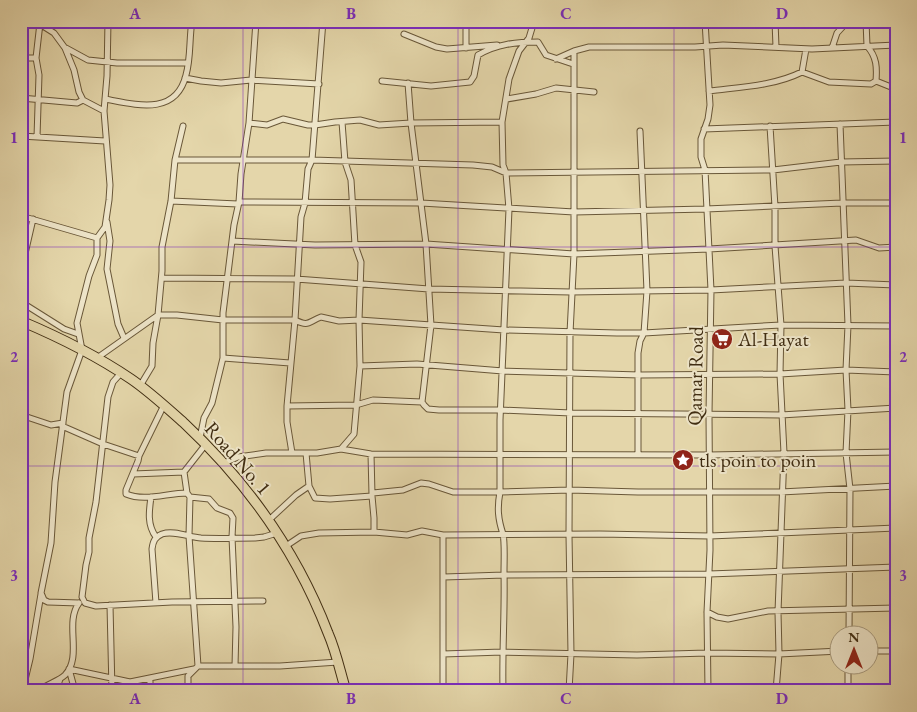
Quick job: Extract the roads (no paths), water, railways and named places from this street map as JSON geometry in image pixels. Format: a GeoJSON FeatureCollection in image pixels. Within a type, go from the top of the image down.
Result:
{"type":"FeatureCollection","features":[{"type":"Feature","properties":{"kind":"highway","name":"Road No. 1"},"geometry":{"type":"LineString","coordinates":[[21,321],[97,358],[140,386],[164,405],[224,463],[277,533],[296,563],[328,633],[346,691]]}},
{"type":"Feature","properties":{"kind":"street"},"geometry":{"type":"LineString","coordinates":[[26,691],[22,683],[30,659],[51,543],[55,482],[67,392],[82,350],[77,323],[89,276],[97,255],[97,238],[105,227],[110,185],[105,142],[104,110],[108,21]]}},
{"type":"Feature","properties":{"kind":"street"},"geometry":{"type":"LineString","coordinates":[[105,99],[136,105],[166,103],[178,95],[185,78],[188,63],[192,21]]}},
{"type":"Feature","properties":{"kind":"street"},"geometry":{"type":"LineString","coordinates":[[188,691],[188,676],[196,667],[188,495],[184,472],[203,441],[204,418],[212,403],[223,358],[223,320],[249,122],[256,21]]}},
{"type":"Feature","properties":{"kind":"street"},"geometry":{"type":"LineString","coordinates":[[292,453],[287,422],[287,406],[295,320],[296,278],[301,217],[305,203],[308,169],[312,160],[323,21]]}},
{"type":"Feature","properties":{"kind":"street"},"geometry":{"type":"LineString","coordinates":[[466,21],[466,48]]}},
{"type":"Feature","properties":{"kind":"street"},"geometry":{"type":"LineString","coordinates":[[503,691],[504,575],[503,534],[499,520],[501,410],[509,208],[502,122],[509,79],[519,51],[529,38],[531,21]]}},
{"type":"Feature","properties":{"kind":"street","name":"Qamar Road"},"geometry":{"type":"LineString","coordinates":[[705,21],[710,105],[701,139],[701,157],[705,170],[710,290],[708,691]]}},
{"type":"Feature","properties":{"kind":"street"},"geometry":{"type":"LineString","coordinates":[[775,21],[776,47]]}},
{"type":"Feature","properties":{"kind":"street"},"geometry":{"type":"LineString","coordinates":[[832,48],[837,33],[848,21]]}},
{"type":"Feature","properties":{"kind":"street"},"geometry":{"type":"LineString","coordinates":[[866,21],[867,46],[873,52],[878,66],[876,82]]}},
{"type":"Feature","properties":{"kind":"street"},"geometry":{"type":"LineString","coordinates":[[38,22],[54,33],[66,48],[88,60],[188,63]]}},
{"type":"Feature","properties":{"kind":"street"},"geometry":{"type":"LineString","coordinates":[[37,137],[39,75],[36,58],[38,22]]}},
{"type":"Feature","properties":{"kind":"street"},"geometry":{"type":"LineString","coordinates":[[404,34],[436,47],[447,49],[538,42],[546,55],[573,64]]}},
{"type":"Feature","properties":{"kind":"street"},"geometry":{"type":"LineString","coordinates":[[382,82],[431,86],[470,82],[474,76],[478,55],[500,45]]}},
{"type":"Feature","properties":{"kind":"street"},"geometry":{"type":"LineString","coordinates":[[556,59],[589,47],[706,46],[806,49],[896,45]]}},
{"type":"Feature","properties":{"kind":"street"},"geometry":{"type":"LineString","coordinates":[[66,48],[68,58],[74,70],[78,92],[83,100],[104,110]]}},
{"type":"Feature","properties":{"kind":"street"},"geometry":{"type":"LineString","coordinates":[[802,72],[806,49]]}},
{"type":"Feature","properties":{"kind":"street"},"geometry":{"type":"LineString","coordinates":[[569,691],[571,576],[569,454],[571,292],[574,254],[574,51]]}},
{"type":"Feature","properties":{"kind":"street"},"geometry":{"type":"LineString","coordinates":[[21,58],[36,58]]}},
{"type":"Feature","properties":{"kind":"street"},"geometry":{"type":"LineString","coordinates":[[709,91],[777,82],[802,72],[829,82],[871,84],[876,82],[896,89]]}},
{"type":"Feature","properties":{"kind":"street"},"geometry":{"type":"LineString","coordinates":[[185,78],[201,82],[221,83],[251,80],[319,84]]}},
{"type":"Feature","properties":{"kind":"street"},"geometry":{"type":"LineString","coordinates":[[408,84],[426,244],[429,289],[431,325],[422,402],[428,409],[639,414],[781,414],[896,408]]}},
{"type":"Feature","properties":{"kind":"street"},"geometry":{"type":"LineString","coordinates":[[507,98],[536,94],[556,88],[594,92]]}},
{"type":"Feature","properties":{"kind":"street"},"geometry":{"type":"LineString","coordinates":[[21,98],[77,103],[83,100]]}},
{"type":"Feature","properties":{"kind":"street"},"geometry":{"type":"LineString","coordinates":[[249,122],[267,125],[286,119],[308,125],[360,120],[379,125],[502,122]]}},
{"type":"Feature","properties":{"kind":"street"},"geometry":{"type":"LineString","coordinates":[[341,449],[354,434],[360,366],[361,262],[355,245],[351,180],[345,162],[342,122]]}},
{"type":"Feature","properties":{"kind":"street"},"geometry":{"type":"LineString","coordinates":[[705,126],[896,122]]}},
{"type":"Feature","properties":{"kind":"street"},"geometry":{"type":"LineString","coordinates":[[840,124],[848,325],[846,452],[850,489],[849,624]]}},
{"type":"Feature","properties":{"kind":"street"},"geometry":{"type":"LineString","coordinates":[[140,386],[152,366],[152,343],[158,315],[162,278],[162,247],[182,126]]}},
{"type":"Feature","properties":{"kind":"street"},"geometry":{"type":"LineString","coordinates":[[770,126],[775,207],[775,246],[781,325],[780,374],[784,453],[781,492],[778,612],[779,654],[776,691]]}},
{"type":"Feature","properties":{"kind":"street"},"geometry":{"type":"LineString","coordinates":[[638,454],[639,348],[644,334],[647,291],[640,131]]}},
{"type":"Feature","properties":{"kind":"street"},"geometry":{"type":"LineString","coordinates":[[21,136],[105,142]]}},
{"type":"Feature","properties":{"kind":"street"},"geometry":{"type":"LineString","coordinates":[[175,160],[312,160],[486,166],[506,173],[641,173],[705,170],[772,170],[841,162],[896,161]]}},
{"type":"Feature","properties":{"kind":"street"},"geometry":{"type":"LineString","coordinates":[[171,201],[421,203],[574,212],[775,207],[842,203],[896,203]]}},
{"type":"Feature","properties":{"kind":"street"},"geometry":{"type":"LineString","coordinates":[[106,214],[110,241],[107,269],[118,324],[124,338]]}},
{"type":"Feature","properties":{"kind":"street"},"geometry":{"type":"LineString","coordinates":[[21,216],[97,238]]}},
{"type":"Feature","properties":{"kind":"street"},"geometry":{"type":"LineString","coordinates":[[21,272],[33,220]]}},
{"type":"Feature","properties":{"kind":"street"},"geometry":{"type":"LineString","coordinates":[[232,241],[355,245],[426,244],[574,254],[709,250],[856,240],[879,248],[896,248]]}},
{"type":"Feature","properties":{"kind":"street"},"geometry":{"type":"LineString","coordinates":[[162,278],[296,278],[429,289],[571,292],[710,290],[846,283],[896,285]]}},
{"type":"Feature","properties":{"kind":"street"},"geometry":{"type":"LineString","coordinates":[[21,302],[64,329],[78,334]]}},
{"type":"Feature","properties":{"kind":"street"},"geometry":{"type":"LineString","coordinates":[[97,358],[158,315],[223,320],[295,320],[303,324],[308,324],[321,317],[339,321],[359,320],[570,333],[644,334],[710,328],[781,325],[896,326]]}},
{"type":"Feature","properties":{"kind":"street"},"geometry":{"type":"LineString","coordinates":[[223,358],[290,363]]}},
{"type":"Feature","properties":{"kind":"street"},"geometry":{"type":"LineString","coordinates":[[360,366],[426,364],[503,370],[640,375],[780,374],[846,370],[896,372]]}},
{"type":"Feature","properties":{"kind":"street"},"geometry":{"type":"LineString","coordinates":[[56,691],[60,679],[69,669],[74,649],[72,627],[74,611],[82,597],[96,502],[108,397],[113,382],[121,373]]}},
{"type":"Feature","properties":{"kind":"street"},"geometry":{"type":"LineString","coordinates":[[287,406],[356,405],[373,400],[422,402]]}},
{"type":"Feature","properties":{"kind":"street"},"geometry":{"type":"LineString","coordinates":[[164,405],[139,456],[126,494],[135,497],[151,497],[169,493],[209,499],[219,509],[230,514],[233,518],[235,666]]}},
{"type":"Feature","properties":{"kind":"street"},"geometry":{"type":"LineString","coordinates":[[21,431],[23,415],[51,425],[63,425],[103,444],[139,456]]}},
{"type":"Feature","properties":{"kind":"street"},"geometry":{"type":"LineString","coordinates":[[224,463],[244,456],[276,453],[317,454],[341,449],[371,454],[709,455],[896,452]]}},
{"type":"Feature","properties":{"kind":"street"},"geometry":{"type":"LineString","coordinates":[[306,453],[309,486],[315,498],[320,499],[404,490],[421,483],[453,492],[570,490],[709,493],[781,492],[896,486]]}},
{"type":"Feature","properties":{"kind":"street"},"geometry":{"type":"LineString","coordinates":[[371,454],[374,532]]}},
{"type":"Feature","properties":{"kind":"street"},"geometry":{"type":"LineString","coordinates":[[133,474],[184,472]]}},
{"type":"Feature","properties":{"kind":"street"},"geometry":{"type":"LineString","coordinates":[[268,521],[296,495],[309,486]]}},
{"type":"Feature","properties":{"kind":"street"},"geometry":{"type":"LineString","coordinates":[[151,497],[149,523],[156,537]]}},
{"type":"Feature","properties":{"kind":"street"},"geometry":{"type":"LineString","coordinates":[[286,546],[301,536],[318,533],[374,532],[407,535],[429,532],[443,535],[710,536],[896,528]]}},
{"type":"Feature","properties":{"kind":"street"},"geometry":{"type":"LineString","coordinates":[[156,603],[152,549],[153,541],[156,537],[163,534],[183,534],[209,538],[255,538],[277,533]]}},
{"type":"Feature","properties":{"kind":"street"},"geometry":{"type":"LineString","coordinates":[[443,535],[443,691]]}},
{"type":"Feature","properties":{"kind":"street"},"geometry":{"type":"LineString","coordinates":[[444,576],[709,574],[896,567]]}},
{"type":"Feature","properties":{"kind":"street"},"geometry":{"type":"LineString","coordinates":[[41,594],[44,600],[48,602],[79,604]]}},
{"type":"Feature","properties":{"kind":"street"},"geometry":{"type":"LineString","coordinates":[[82,597],[85,603],[89,605],[262,601]]}},
{"type":"Feature","properties":{"kind":"street"},"geometry":{"type":"LineString","coordinates":[[110,605],[112,691]]}},
{"type":"Feature","properties":{"kind":"street"},"geometry":{"type":"LineString","coordinates":[[707,612],[717,618],[728,619],[758,612],[896,608]]}},
{"type":"Feature","properties":{"kind":"street"},"geometry":{"type":"LineString","coordinates":[[880,650],[896,651]]}},
{"type":"Feature","properties":{"kind":"street"},"geometry":{"type":"LineString","coordinates":[[443,654],[502,652],[637,655],[707,653],[779,654],[830,651]]}},
{"type":"Feature","properties":{"kind":"street"},"geometry":{"type":"LineString","coordinates":[[69,669],[130,682],[196,667],[280,666],[338,662]]}},
{"type":"Feature","properties":{"kind":"street"},"geometry":{"type":"LineString","coordinates":[[69,669],[75,691]]}},
{"type":"Feature","properties":{"kind":"street"},"geometry":{"type":"LineString","coordinates":[[848,674],[848,691]]}},
{"type":"Feature","properties":{"kind":"street"},"geometry":{"type":"LineString","coordinates":[[150,678],[150,691]]}},
{"type":"Feature","properties":{"kind":"street"},"geometry":{"type":"LineString","coordinates":[[38,691],[49,683],[60,679]]}},
{"type":"Feature","properties":{"kind":"place","name":"Al-Hayat"},"geometry":{"type":"Point","coordinates":[722,339]}},
{"type":"Feature","properties":{"kind":"place","name":"tls poin to poin"},"geometry":{"type":"Point","coordinates":[683,460]}}]}
